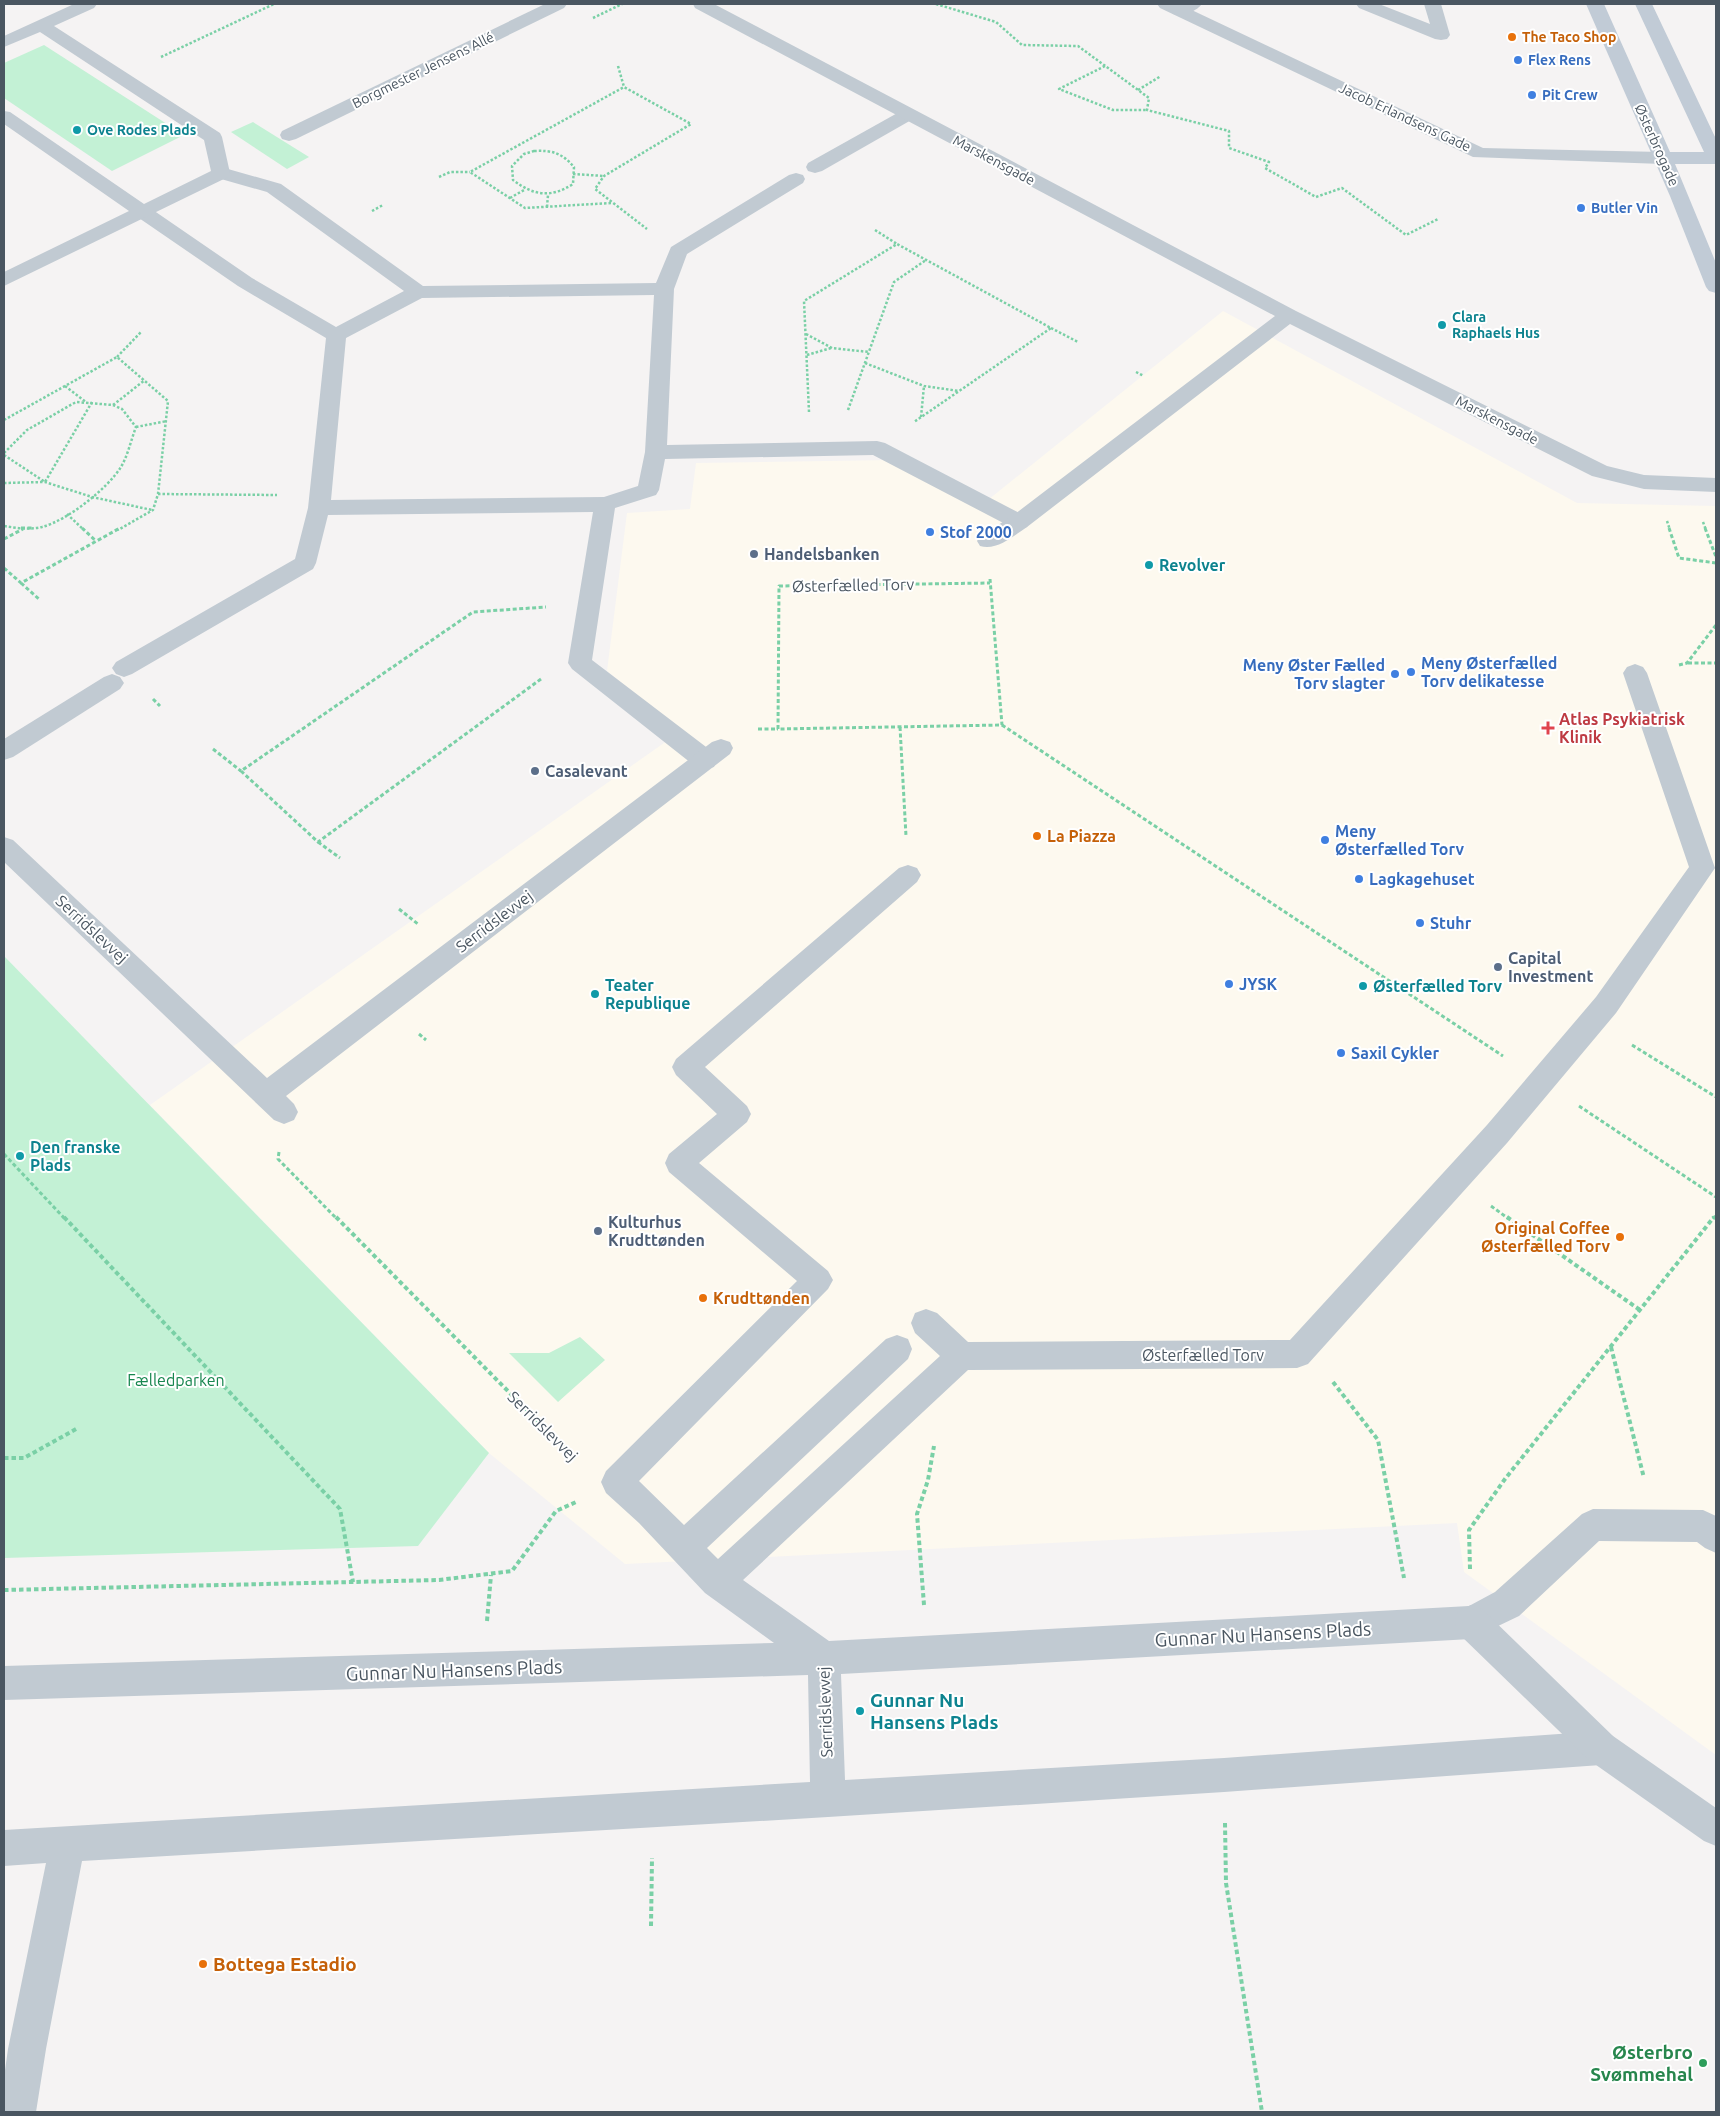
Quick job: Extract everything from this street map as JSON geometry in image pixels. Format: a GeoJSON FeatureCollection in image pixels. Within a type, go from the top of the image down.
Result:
{"type":"FeatureCollection","features":[{"type":"Feature","properties":{"kind":"street"},"geometry":{"type":"LineString","coordinates":[[4,42],[88,4]]}},
{"type":"Feature","properties":{"kind":"street","name":"Borgmester Jensens Allé"},"geometry":{"type":"LineString","coordinates":[[289,135],[558,4]]}},
{"type":"Feature","properties":{"kind":"street","name":"Marskensgade"},"geometry":{"type":"LineString","coordinates":[[701,4],[907,115],[1289,315],[1600,471],[1644,482],[1716,485]]}},
{"type":"Feature","properties":{"kind":"street"},"geometry":{"type":"LineString","coordinates":[[1365,4],[1441,35],[1432,4]]}},
{"type":"Feature","properties":{"kind":"street","name":"Østerbrogade"},"geometry":{"type":"LineString","coordinates":[[1595,4],[1716,287]]}},
{"type":"Feature","properties":{"kind":"street"},"geometry":{"type":"LineString","coordinates":[[1644,4],[1716,158],[1662,158]]}},
{"type":"Feature","properties":{"kind":"street","name":"Jacob Erlandsens Gade"},"geometry":{"type":"LineString","coordinates":[[1179,6],[1480,152],[1662,158]]}},
{"type":"Feature","properties":{"kind":"street"},"geometry":{"type":"LineString","coordinates":[[42,25],[213,137],[221,173]]}},
{"type":"Feature","properties":{"kind":"street"},"geometry":{"type":"LineString","coordinates":[[815,167],[907,115]]}},
{"type":"Feature","properties":{"kind":"street"},"geometry":{"type":"LineString","coordinates":[[4,116],[245,282],[336,335]]}},
{"type":"Feature","properties":{"kind":"street"},"geometry":{"type":"LineString","coordinates":[[4,280],[221,173],[274,188],[418,292]]}},
{"type":"Feature","properties":{"kind":"street"},"geometry":{"type":"LineString","coordinates":[[319,502],[605,504],[648,490],[656,452],[664,289],[678,251],[796,179]]}},
{"type":"Feature","properties":{"kind":"street"},"geometry":{"type":"LineString","coordinates":[[336,335],[418,292],[664,289]]}},
{"type":"Feature","properties":{"kind":"street"},"geometry":{"type":"LineString","coordinates":[[988,540],[1018,522],[1289,315]]}},
{"type":"Feature","properties":{"kind":"street"},"geometry":{"type":"LineString","coordinates":[[4,751],[118,676],[305,563],[319,502],[336,335]]}},
{"type":"Feature","properties":{"kind":"street"},"geometry":{"type":"LineString","coordinates":[[656,452],[810,449],[881,445],[1018,522]]}},
{"type":"Feature","properties":{"kind":"street"},"geometry":{"type":"LineString","coordinates":[[580,664],[605,504]]}},
{"type":"Feature","properties":{"kind":"street","name":"Serridslevvej"},"geometry":{"type":"LineString","coordinates":[[4,847],[275,1103],[713,754],[580,664]]}},
{"type":"Feature","properties":{"kind":"street","name":"Østerfælled Torv"},"geometry":{"type":"LineString","coordinates":[[962,1356],[1297,1354],[1542,1082],[1593,1021],[1702,868],[1635,673]]}},
{"type":"Feature","properties":{"kind":"street"},"geometry":{"type":"LineString","coordinates":[[617,1482],[818,1280],[679,1163],[737,1114],[686,1067],[908,875]]}},
{"type":"Feature","properties":{"kind":"street"},"geometry":{"type":"LineString","coordinates":[[716,1582],[962,1356],[926,1323]]}},
{"type":"Feature","properties":{"kind":"street"},"geometry":{"type":"LineString","coordinates":[[684,1548],[897,1349]]}},
{"type":"Feature","properties":{"kind":"street","name":"Serridslevvej"},"geometry":{"type":"LineString","coordinates":[[617,1482],[650,1512],[716,1582],[824,1658],[828,1800]]}},
{"type":"Feature","properties":{"kind":"street"},"geometry":{"type":"LineString","coordinates":[[1716,1537],[1703,1526],[1593,1525],[1507,1604],[1471,1622],[1602,1748],[1716,1829]]}},
{"type":"Feature","properties":{"kind":"street","name":"Gunnar Nu Hansens Plads"},"geometry":{"type":"LineString","coordinates":[[4,1683],[824,1658],[1471,1622]]}},
{"type":"Feature","properties":{"kind":"street"},"geometry":{"type":"LineString","coordinates":[[4,1848],[828,1800],[1224,1775],[1602,1748]]}},
{"type":"Feature","properties":{"kind":"street"},"geometry":{"type":"LineString","coordinates":[[17,2112],[26,2049],[68,1844]]}},
{"type":"Feature","properties":{"kind":"path"},"geometry":{"type":"LineString","coordinates":[[120,77],[274,4]]}},
{"type":"Feature","properties":{"kind":"path"},"geometry":{"type":"LineString","coordinates":[[936,4],[996,22],[1022,46],[1078,46],[1149,98],[1147,110]]}},
{"type":"Feature","properties":{"kind":"path"},"geometry":{"type":"LineString","coordinates":[[618,66],[624,87],[692,124],[604,176],[595,189],[611,203],[678,251]]}},
{"type":"Feature","properties":{"kind":"path"},"geometry":{"type":"LineString","coordinates":[[1105,66],[1058,90],[1113,110],[1147,110],[1229,130],[1228,148],[1269,162],[1265,168],[1316,196],[1342,188],[1406,234],[1438,219]]}},
{"type":"Feature","properties":{"kind":"path"},"geometry":{"type":"LineString","coordinates":[[1138,90],[1161,76]]}},
{"type":"Feature","properties":{"kind":"path"},"geometry":{"type":"LineString","coordinates":[[439,176],[450,172],[470,172],[624,87]]}},
{"type":"Feature","properties":{"kind":"path"},"geometry":{"type":"LineString","coordinates":[[534,151],[548,151],[562,154],[574,167],[573,174],[573,184],[562,192],[548,195],[538,194],[524,190],[513,180],[512,166],[524,154],[534,151]]}},
{"type":"Feature","properties":{"kind":"path"},"geometry":{"type":"LineString","coordinates":[[470,172],[525,208],[611,203]]}},
{"type":"Feature","properties":{"kind":"path"},"geometry":{"type":"LineString","coordinates":[[573,174],[604,176]]}},
{"type":"Feature","properties":{"kind":"path"},"geometry":{"type":"LineString","coordinates":[[509,198],[524,190]]}},
{"type":"Feature","properties":{"kind":"path"},"geometry":{"type":"LineString","coordinates":[[547,207],[548,195]]}},
{"type":"Feature","properties":{"kind":"path"},"geometry":{"type":"LineString","coordinates":[[875,230],[897,244],[1078,342]]}},
{"type":"Feature","properties":{"kind":"path"},"geometry":{"type":"LineString","coordinates":[[810,449],[804,301],[897,244]]}},
{"type":"Feature","properties":{"kind":"path"},"geometry":{"type":"LineString","coordinates":[[926,260],[894,282],[843,423],[881,445],[1051,328]]}},
{"type":"Feature","properties":{"kind":"path"},"geometry":{"type":"LineString","coordinates":[[4,420],[117,358],[141,332]]}},
{"type":"Feature","properties":{"kind":"path"},"geometry":{"type":"LineString","coordinates":[[806,334],[832,348]]}},
{"type":"Feature","properties":{"kind":"path"},"geometry":{"type":"LineString","coordinates":[[806,355],[832,348],[869,352]]}},
{"type":"Feature","properties":{"kind":"path"},"geometry":{"type":"LineString","coordinates":[[21,583],[153,510],[158,494],[168,401],[117,358]]}},
{"type":"Feature","properties":{"kind":"path"},"geometry":{"type":"LineString","coordinates":[[865,363],[924,386],[959,391]]}},
{"type":"Feature","properties":{"kind":"path"},"geometry":{"type":"LineString","coordinates":[[114,405],[145,380]]}},
{"type":"Feature","properties":{"kind":"path"},"geometry":{"type":"LineString","coordinates":[[65,386],[86,402]]}},
{"type":"Feature","properties":{"kind":"path"},"geometry":{"type":"LineString","coordinates":[[921,417],[924,386]]}},
{"type":"Feature","properties":{"kind":"path"},"geometry":{"type":"LineString","coordinates":[[136,427],[122,409],[114,405],[76,402],[27,430],[4,454],[44,482],[92,497],[153,510]]}},
{"type":"Feature","properties":{"kind":"path"},"geometry":{"type":"LineString","coordinates":[[44,482],[92,402]]}},
{"type":"Feature","properties":{"kind":"path"},"geometry":{"type":"LineString","coordinates":[[136,427],[167,421]]}},
{"type":"Feature","properties":{"kind":"path"},"geometry":{"type":"LineString","coordinates":[[4,526],[23,529],[43,527],[92,497],[120,467],[136,427]]}},
{"type":"Feature","properties":{"kind":"path"},"geometry":{"type":"LineString","coordinates":[[4,483],[44,482]]}},
{"type":"Feature","properties":{"kind":"path"},"geometry":{"type":"LineString","coordinates":[[1656,483],[1679,558],[1716,562]]}},
{"type":"Feature","properties":{"kind":"path"},"geometry":{"type":"LineString","coordinates":[[158,494],[319,502]]}},
{"type":"Feature","properties":{"kind":"path"},"geometry":{"type":"LineString","coordinates":[[67,514],[96,541]]}},
{"type":"Feature","properties":{"kind":"path"},"geometry":{"type":"LineString","coordinates":[[1703,520],[1716,557]]}},
{"type":"Feature","properties":{"kind":"path"},"geometry":{"type":"LineString","coordinates":[[4,539],[23,529]]}},
{"type":"Feature","properties":{"kind":"path"},"geometry":{"type":"LineString","coordinates":[[4,568],[40,600]]}},
{"type":"Feature","properties":{"kind":"path","name":"Østerfælled Torv"},"geometry":{"type":"LineString","coordinates":[[990,583],[1002,725],[778,728],[779,586],[990,583]]}},
{"type":"Feature","properties":{"kind":"path"},"geometry":{"type":"LineString","coordinates":[[241,771],[473,612],[565,605],[589,606]]}},
{"type":"Feature","properties":{"kind":"path"},"geometry":{"type":"LineString","coordinates":[[1688,663],[1716,625]]}},
{"type":"Feature","properties":{"kind":"path"},"geometry":{"type":"LineString","coordinates":[[1635,673],[1688,663],[1716,663]]}},
{"type":"Feature","properties":{"kind":"path"},"geometry":{"type":"LineString","coordinates":[[318,842],[548,674],[580,664]]}},
{"type":"Feature","properties":{"kind":"path"},"geometry":{"type":"LineString","coordinates":[[1002,725],[1716,1197]]}},
{"type":"Feature","properties":{"kind":"path"},"geometry":{"type":"LineString","coordinates":[[900,727],[908,875]]}},
{"type":"Feature","properties":{"kind":"path"},"geometry":{"type":"LineString","coordinates":[[213,750],[241,771],[318,842],[340,858]]}},
{"type":"Feature","properties":{"kind":"path"},"geometry":{"type":"LineString","coordinates":[[1593,1021],[1716,1097]]}},
{"type":"Feature","properties":{"kind":"path","name":"Serridslevvej"},"geometry":{"type":"LineString","coordinates":[[275,1103],[278,1159],[578,1462],[617,1482]]}},
{"type":"Feature","properties":{"kind":"path"},"geometry":{"type":"LineString","coordinates":[[4,1154],[340,1509],[353,1582]]}},
{"type":"Feature","properties":{"kind":"path"},"geometry":{"type":"LineString","coordinates":[[1454,1181],[1640,1310]]}},
{"type":"Feature","properties":{"kind":"path"},"geometry":{"type":"LineString","coordinates":[[1471,1622],[1469,1530],[1505,1479],[1716,1215]]}},
{"type":"Feature","properties":{"kind":"path"},"geometry":{"type":"LineString","coordinates":[[1305,1345],[1378,1440],[1412,1625]]}},
{"type":"Feature","properties":{"kind":"path"},"geometry":{"type":"LineString","coordinates":[[1611,1347],[1648,1492],[1659,1526]]}},
{"type":"Feature","properties":{"kind":"path"},"geometry":{"type":"LineString","coordinates":[[923,1392],[936,1435],[928,1480],[917,1514],[928,1652]]}},
{"type":"Feature","properties":{"kind":"path"},"geometry":{"type":"LineString","coordinates":[[4,1458],[24,1458],[78,1428]]}},
{"type":"Feature","properties":{"kind":"path"},"geometry":{"type":"LineString","coordinates":[[4,1590],[439,1580],[512,1571],[556,1511],[617,1482]]}},
{"type":"Feature","properties":{"kind":"path"},"geometry":{"type":"LineString","coordinates":[[1224,1775],[1226,1883],[1262,2112]]}},
{"type":"Feature","properties":{"kind":"path"},"geometry":{"type":"LineString","coordinates":[[651,1926],[654,1810]]}},
{"type":"Feature","properties":{"kind":"shaded area"},"geometry":{"type":"Polygon","coordinates":[[[1223,311],[1577,503],[1716,506],[1716,1755],[1464,1572],[1457,1523],[625,1564],[489,1453],[150,1105],[681,731],[607,671],[627,513],[690,509],[696,463],[891,460],[978,508],[1223,311]]]}},
{"type":"Feature","properties":{"kind":"green space"},"geometry":{"type":"Polygon","coordinates":[[[44,45],[184,135],[112,171],[4,98],[4,63],[44,45]]]}},
{"type":"Feature","properties":{"kind":"green space"},"geometry":{"type":"Polygon","coordinates":[[[253,122],[309,157],[287,169],[231,132],[253,122]]]}},
{"type":"Feature","properties":{"kind":"green space","name":"Fælledparken"},"geometry":{"type":"Polygon","coordinates":[[[4,956],[489,1453],[418,1546],[4,1558],[4,956]]]}},
{"type":"Feature","properties":{"kind":"green space"},"geometry":{"type":"Polygon","coordinates":[[[580,1337],[605,1360],[558,1402],[509,1353],[549,1353],[580,1337]]]}},
{"type":"Feature","properties":{"kind":"place","name":"The Taco Shop"},"geometry":{"type":"Point","coordinates":[1512,37]}},
{"type":"Feature","properties":{"kind":"place","name":"Flex Rens"},"geometry":{"type":"Point","coordinates":[1518,60]}},
{"type":"Feature","properties":{"kind":"place","name":"Pit Crew"},"geometry":{"type":"Point","coordinates":[1532,95]}},
{"type":"Feature","properties":{"kind":"place","name":"Ove Rodes Plads"},"geometry":{"type":"Point","coordinates":[77,130]}},
{"type":"Feature","properties":{"kind":"place","name":"Butler Vin"},"geometry":{"type":"Point","coordinates":[1581,208]}},
{"type":"Feature","properties":{"kind":"place","name":"Clara Raphaels Hus"},"geometry":{"type":"Point","coordinates":[1442,325]}},
{"type":"Feature","properties":{"kind":"place","name":"Stof 2000"},"geometry":{"type":"Point","coordinates":[930,532]}},
{"type":"Feature","properties":{"kind":"place","name":"Handelsbanken"},"geometry":{"type":"Point","coordinates":[754,554]}},
{"type":"Feature","properties":{"kind":"place","name":"Revolver"},"geometry":{"type":"Point","coordinates":[1149,565]}},
{"type":"Feature","properties":{"kind":"place","name":"Meny Østerfælled Torv delikatesse"},"geometry":{"type":"Point","coordinates":[1411,672]}},
{"type":"Feature","properties":{"kind":"place","name":"Meny Øster Fælled Torv slagter"},"geometry":{"type":"Point","coordinates":[1395,674]}},
{"type":"Feature","properties":{"kind":"place","name":"Atlas Psykiatrisk Klinik"},"geometry":{"type":"Point","coordinates":[1548,728]}},
{"type":"Feature","properties":{"kind":"place","name":"Casalevant"},"geometry":{"type":"Point","coordinates":[535,771]}},
{"type":"Feature","properties":{"kind":"place","name":"La Piazza"},"geometry":{"type":"Point","coordinates":[1037,836]}},
{"type":"Feature","properties":{"kind":"place","name":"Meny Østerfælled Torv"},"geometry":{"type":"Point","coordinates":[1325,840]}},
{"type":"Feature","properties":{"kind":"place","name":"Lagkagehuset"},"geometry":{"type":"Point","coordinates":[1359,879]}},
{"type":"Feature","properties":{"kind":"place","name":"Stuhr"},"geometry":{"type":"Point","coordinates":[1420,923]}},
{"type":"Feature","properties":{"kind":"place","name":"Capital Investment"},"geometry":{"type":"Point","coordinates":[1498,967]}},
{"type":"Feature","properties":{"kind":"place","name":"JYSK"},"geometry":{"type":"Point","coordinates":[1229,984]}},
{"type":"Feature","properties":{"kind":"place","name":"Østerfælled Torv"},"geometry":{"type":"Point","coordinates":[1363,986]}},
{"type":"Feature","properties":{"kind":"place","name":"Teater Republique"},"geometry":{"type":"Point","coordinates":[595,994]}},
{"type":"Feature","properties":{"kind":"place","name":"Saxil Cykler"},"geometry":{"type":"Point","coordinates":[1341,1053]}},
{"type":"Feature","properties":{"kind":"place","name":"Den franske Plads"},"geometry":{"type":"Point","coordinates":[20,1156]}},
{"type":"Feature","properties":{"kind":"place","name":"Kulturhus Krudttønden"},"geometry":{"type":"Point","coordinates":[598,1231]}},
{"type":"Feature","properties":{"kind":"place","name":"Original Coffee Østerfælled Torv"},"geometry":{"type":"Point","coordinates":[1620,1237]}},
{"type":"Feature","properties":{"kind":"place","name":"Krudttønden"},"geometry":{"type":"Point","coordinates":[703,1298]}},
{"type":"Feature","properties":{"kind":"place","name":"Gunnar Nu Hansens Plads"},"geometry":{"type":"Point","coordinates":[860,1711]}},
{"type":"Feature","properties":{"kind":"place","name":"Bottega Estadio"},"geometry":{"type":"Point","coordinates":[203,1964]}},
{"type":"Feature","properties":{"kind":"place","name":"Østerbro Svømmehal"},"geometry":{"type":"Point","coordinates":[1703,2063]}}]}
